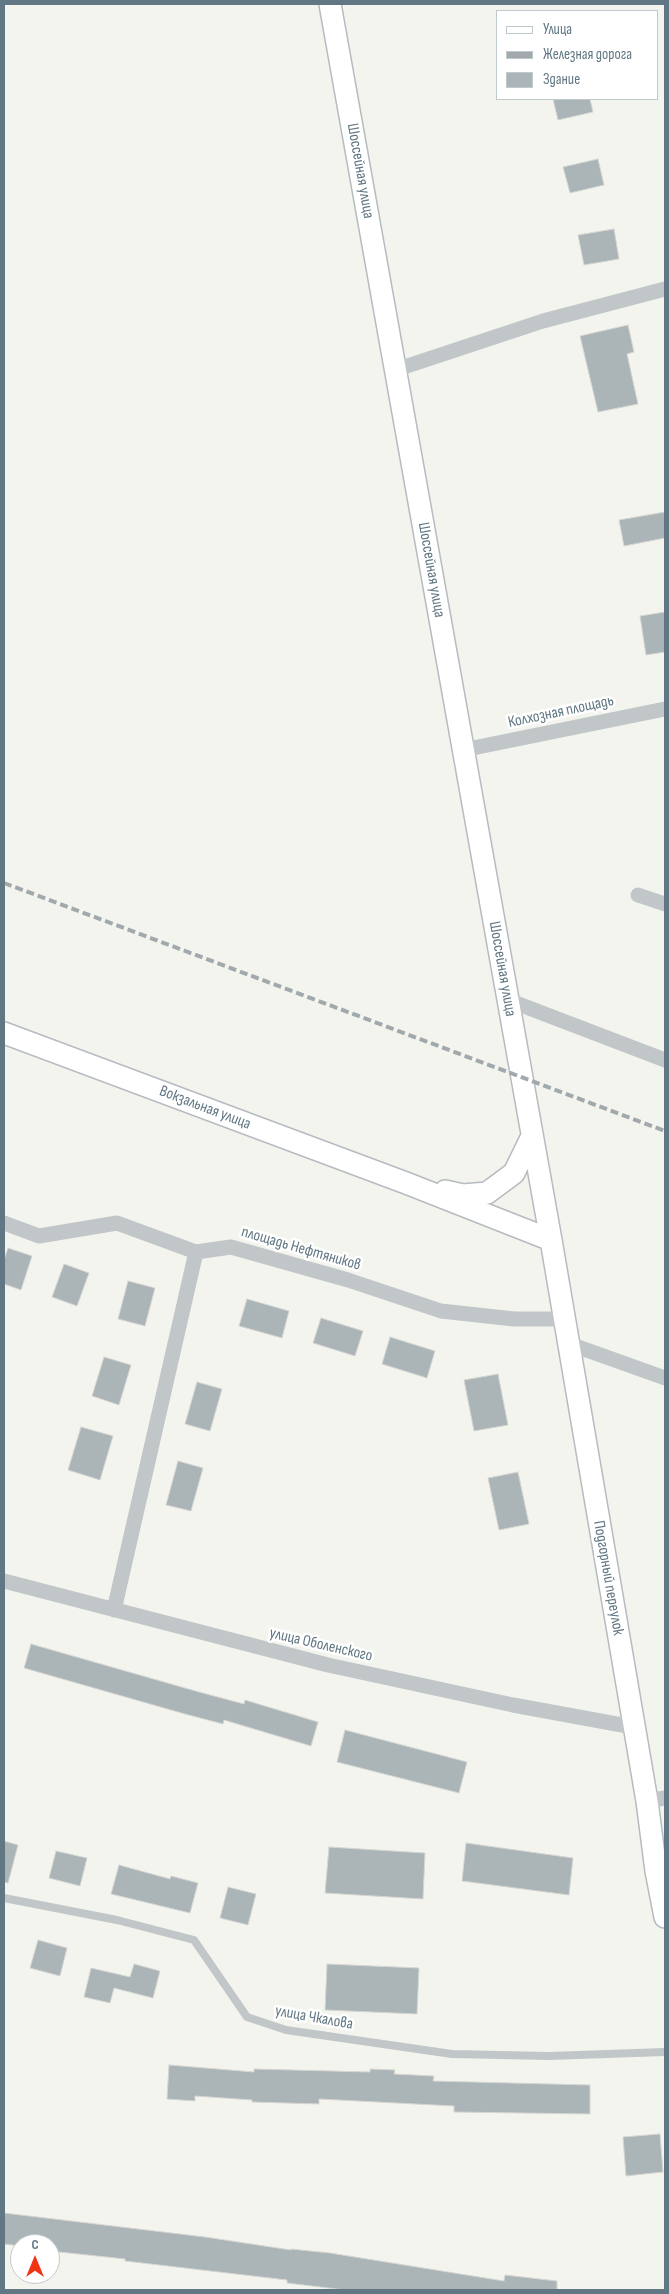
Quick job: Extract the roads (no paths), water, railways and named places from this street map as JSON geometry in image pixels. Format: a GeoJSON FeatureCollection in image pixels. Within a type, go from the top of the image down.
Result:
{"type":"FeatureCollection","features":[{"type":"Feature","properties":{"kind":"main road","name":"Шоссейная улица"},"geometry":{"type":"LineString","coordinates":[[330,4],[551,1240]]}},
{"type":"Feature","properties":{"kind":"main road","name":"Вокзальная улица"},"geometry":{"type":"LineString","coordinates":[[4,1033],[406,1183]]}},
{"type":"Feature","properties":{"kind":"main road"},"geometry":{"type":"LineString","coordinates":[[406,1183],[463,1195],[488,1193],[514,1173],[532,1136]]}},
{"type":"Feature","properties":{"kind":"main road"},"geometry":{"type":"LineString","coordinates":[[406,1183],[551,1240]]}},
{"type":"Feature","properties":{"kind":"main road","name":"Подгорный переулок"},"geometry":{"type":"LineString","coordinates":[[551,1240],[633,1727],[656,1799],[656,1871],[665,1917]]}},
{"type":"Feature","properties":{"kind":"street"},"geometry":{"type":"LineString","coordinates":[[395,370],[543,321],[665,290]]}},
{"type":"Feature","properties":{"kind":"street","name":"Колхозная площадь"},"geometry":{"type":"LineString","coordinates":[[463,750],[665,709]]}},
{"type":"Feature","properties":{"kind":"street"},"geometry":{"type":"LineString","coordinates":[[638,895],[665,904]]}},
{"type":"Feature","properties":{"kind":"street"},"geometry":{"type":"LineString","coordinates":[[508,1000],[665,1058]]}},
{"type":"Feature","properties":{"kind":"street","name":"площадь Нефтяников"},"geometry":{"type":"LineString","coordinates":[[4,1223],[38,1236],[117,1223],[196,1252],[232,1247],[348,1280],[441,1310],[514,1319],[564,1319]]}},
{"type":"Feature","properties":{"kind":"street"},"geometry":{"type":"LineString","coordinates":[[114,1610],[196,1252]]}},
{"type":"Feature","properties":{"kind":"street"},"geometry":{"type":"LineString","coordinates":[[567,1343],[665,1378]]}},
{"type":"Feature","properties":{"kind":"street","name":"улица Оболенского"},"geometry":{"type":"LineString","coordinates":[[4,1581],[347,1669],[514,1705],[633,1727]]}},
{"type":"Feature","properties":{"kind":"lane","name":"улица Чкалова"},"geometry":{"type":"LineString","coordinates":[[4,1898],[117,1920],[194,1940],[247,2017],[286,2030],[452,2054],[549,2056],[665,2052]]}},
{"type":"Feature","properties":{"kind":"railway"},"geometry":{"type":"LineString","coordinates":[[4,883],[665,1131]]}}]}
